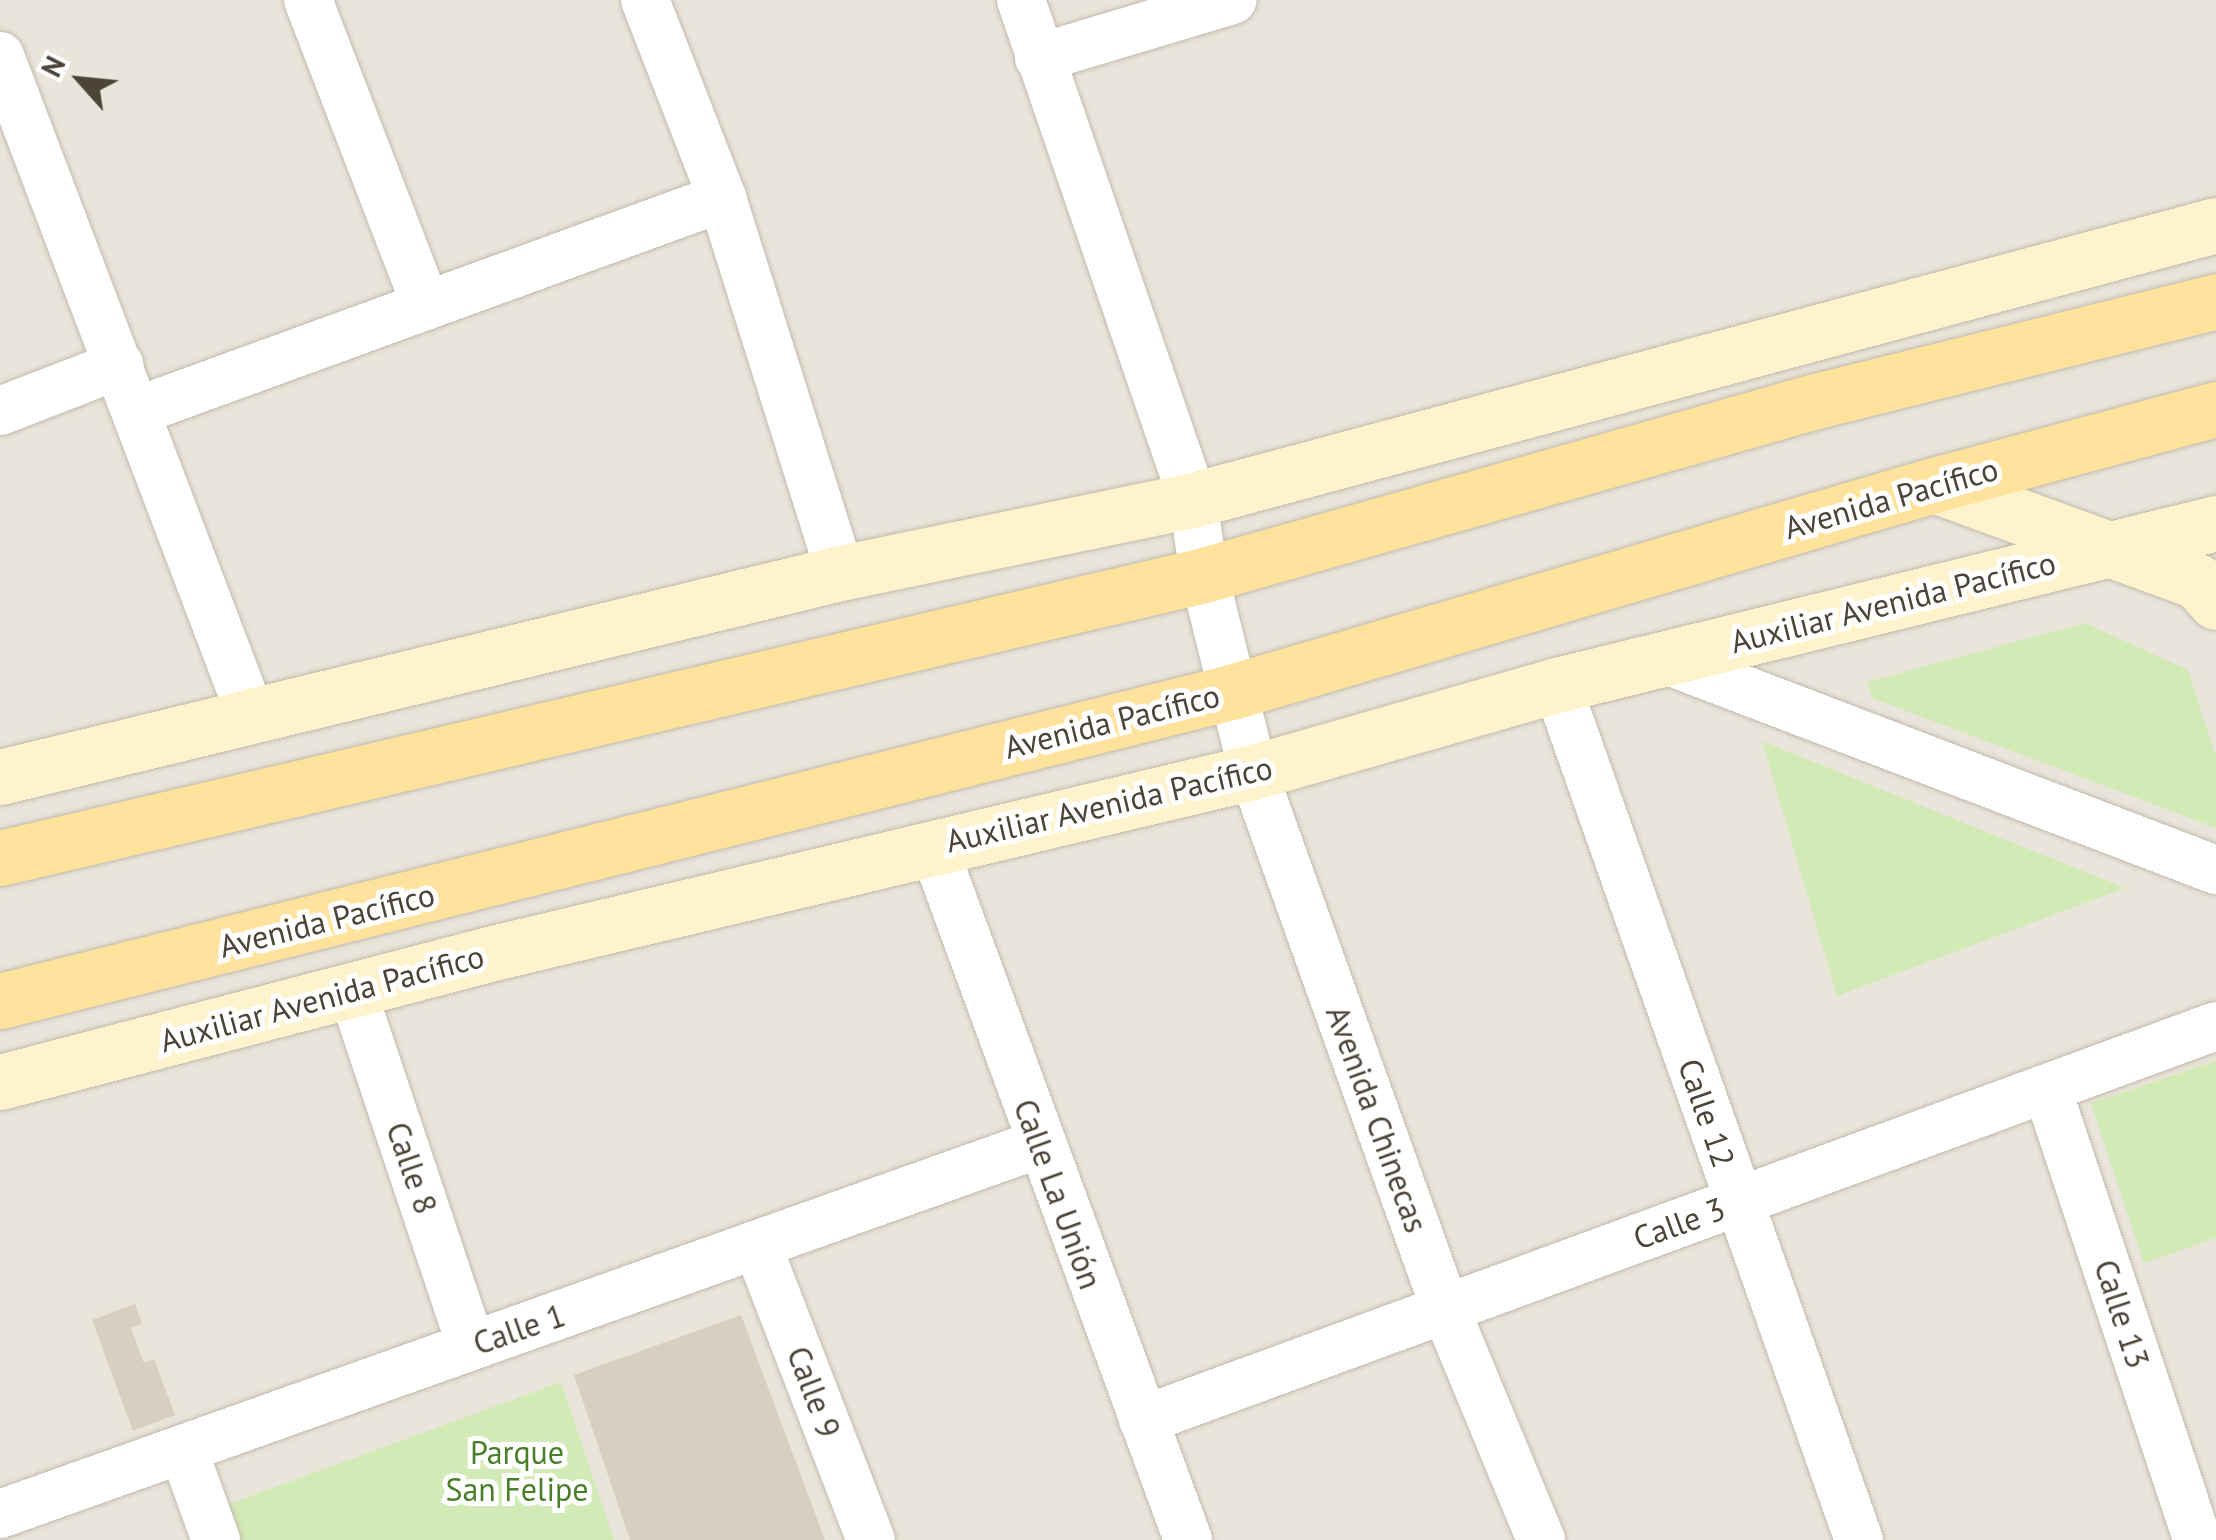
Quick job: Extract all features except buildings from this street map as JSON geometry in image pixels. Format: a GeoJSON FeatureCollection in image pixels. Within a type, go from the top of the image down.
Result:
{"type":"FeatureCollection","features":[{"type":"Feature","properties":{"kind":"main road"},"geometry":{"type":"LineString","coordinates":[[0,777],[840,573],[1193,500],[2216,225]]}},
{"type":"Feature","properties":{"kind":"main road"},"geometry":{"type":"LineString","coordinates":[[0,858],[1204,575],[1812,402],[2216,302]]}},
{"type":"Feature","properties":{"kind":"main road","name":"Avenida Pacífico"},"geometry":{"type":"LineString","coordinates":[[0,1001],[1231,692],[1934,485],[2216,409]]}},
{"type":"Feature","properties":{"kind":"main road"},"geometry":{"type":"LineString","coordinates":[[1934,485],[2210,586]]}},
{"type":"Feature","properties":{"kind":"main road","name":"Auxiliar Avenida Pacífico"},"geometry":{"type":"LineString","coordinates":[[0,1082],[933,846],[1253,772],[1558,684],[1666,660],[2104,547],[2216,523]]}},
{"type":"Feature","properties":{"kind":"street"},"geometry":{"type":"LineString","coordinates":[[308,0],[424,301]]}},
{"type":"Feature","properties":{"kind":"street"},"geometry":{"type":"LineString","coordinates":[[644,0],[722,198],[840,573]]}},
{"type":"Feature","properties":{"kind":"street"},"geometry":{"type":"LineString","coordinates":[[1021,0],[1193,500],[1204,575]]}},
{"type":"Feature","properties":{"kind":"street"},"geometry":{"type":"LineString","coordinates":[[1039,58],[1232,0]]}},
{"type":"Feature","properties":{"kind":"street"},"geometry":{"type":"LineString","coordinates":[[0,56],[250,714]]}},
{"type":"Feature","properties":{"kind":"street"},"geometry":{"type":"LineString","coordinates":[[137,411],[424,301],[722,198]]}},
{"type":"Feature","properties":{"kind":"street"},"geometry":{"type":"LineString","coordinates":[[0,411],[119,365]]}},
{"type":"Feature","properties":{"kind":"street","name":"Avenida Chinecas"},"geometry":{"type":"LineString","coordinates":[[1204,575],[1253,772],[1445,1308],[1540,1540]]}},
{"type":"Feature","properties":{"kind":"street"},"geometry":{"type":"LineString","coordinates":[[2210,586],[2216,635]]}},
{"type":"Feature","properties":{"kind":"street"},"geometry":{"type":"LineString","coordinates":[[1666,660],[2216,870]]}},
{"type":"Feature","properties":{"kind":"street","name":"Calle 12"},"geometry":{"type":"LineString","coordinates":[[1558,684],[1858,1540]]}},
{"type":"Feature","properties":{"kind":"street","name":"Calle La Unión"},"geometry":{"type":"LineString","coordinates":[[933,846],[1038,1144],[1188,1540]]}},
{"type":"Feature","properties":{"kind":"street","name":"Calle 8"},"geometry":{"type":"LineString","coordinates":[[352,990],[472,1345]]}},
{"type":"Feature","properties":{"kind":"street","name":"Calle 3"},"geometry":{"type":"LineString","coordinates":[[1143,1420],[2216,1026]]}},
{"type":"Feature","properties":{"kind":"street","name":"Calle 13"},"geometry":{"type":"LineString","coordinates":[[2047,1088],[2197,1540]]}},
{"type":"Feature","properties":{"kind":"street","name":"Calle 1"},"geometry":{"type":"LineString","coordinates":[[0,1514],[1038,1144]]}},
{"type":"Feature","properties":{"kind":"street","name":"Calle 9"},"geometry":{"type":"LineString","coordinates":[[757,1245],[872,1540]]}},
{"type":"Feature","properties":{"kind":"street"},"geometry":{"type":"LineString","coordinates":[[182,1449],[216,1540]]}},
{"type":"Feature","properties":{"kind":"shaded area"},"geometry":{"type":"Polygon","coordinates":[[[0,0],[2216,0],[2216,1540],[0,1540],[0,0]]]}},
{"type":"Feature","properties":{"kind":"green space"},"geometry":{"type":"Polygon","coordinates":[[[2085,623],[2188,670],[2216,757],[2216,828],[1872,698],[1867,682],[2085,623]]]}},
{"type":"Feature","properties":{"kind":"green space"},"geometry":{"type":"Polygon","coordinates":[[[1762,741],[2125,888],[1837,996],[1762,741]]]}},
{"type":"Feature","properties":{"kind":"green space"},"geometry":{"type":"Polygon","coordinates":[[[2216,1061],[2216,1238],[2144,1263],[2091,1103],[2216,1061]]]}},
{"type":"Feature","properties":{"kind":"green space","name":"Parque San Felipe"},"geometry":{"type":"Polygon","coordinates":[[[561,1382],[614,1540],[233,1540],[221,1507],[561,1382]]]}}]}
